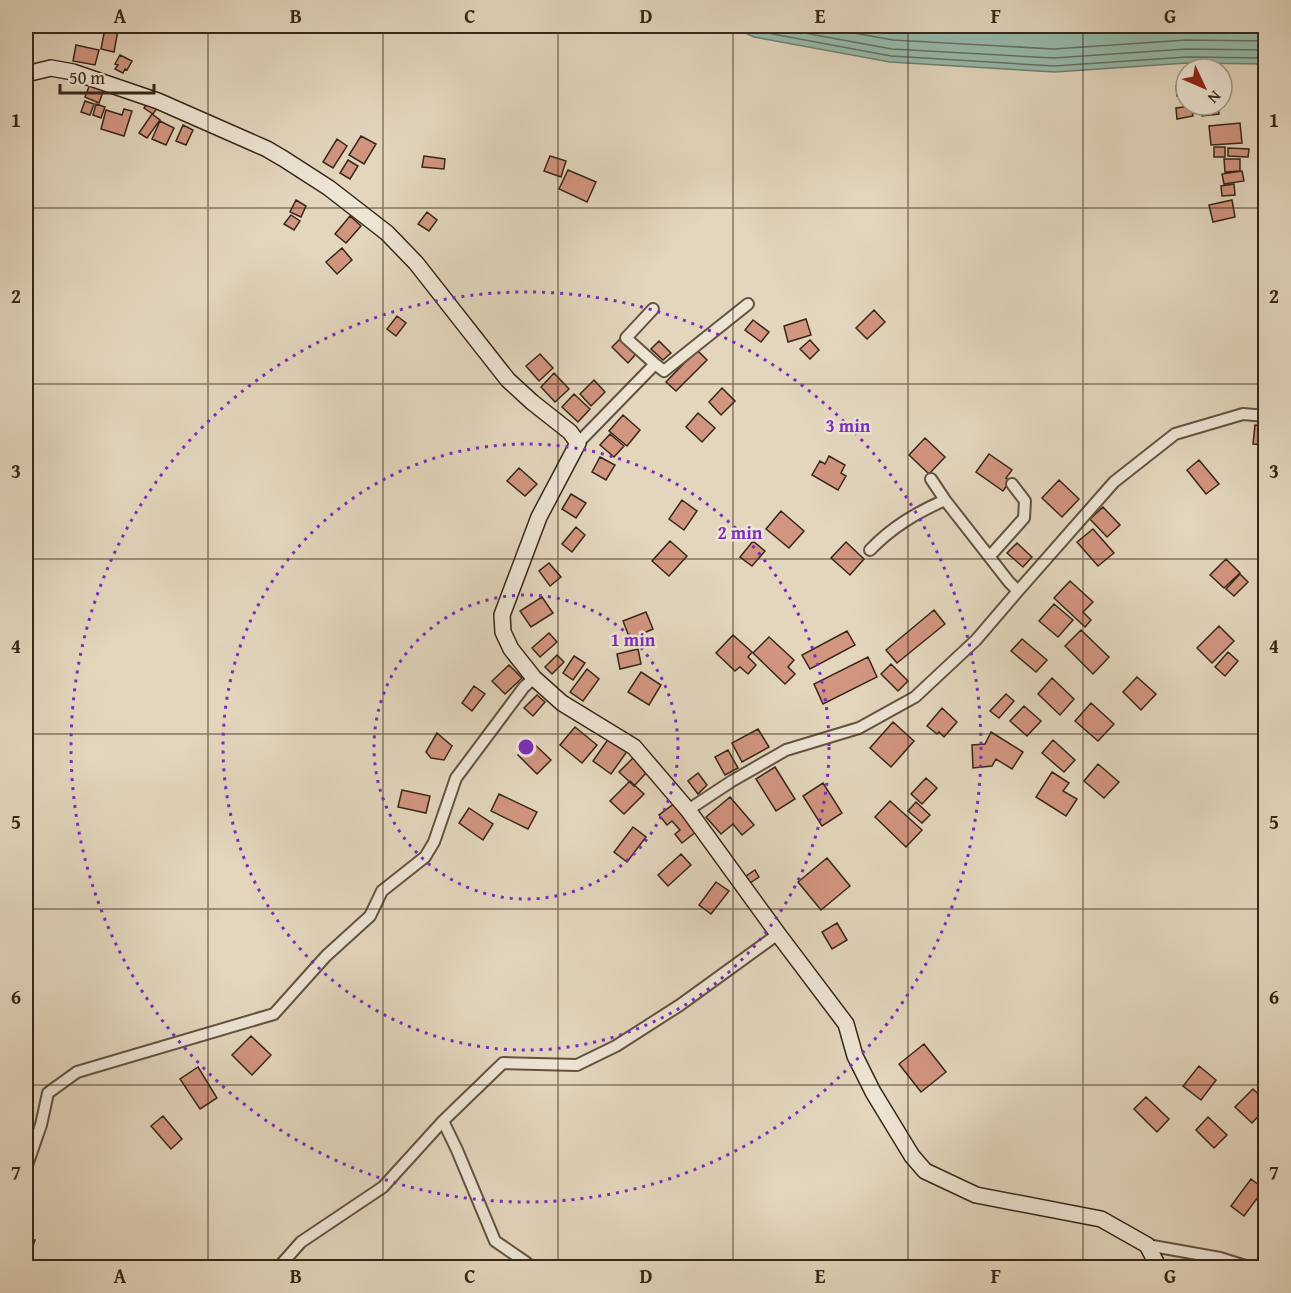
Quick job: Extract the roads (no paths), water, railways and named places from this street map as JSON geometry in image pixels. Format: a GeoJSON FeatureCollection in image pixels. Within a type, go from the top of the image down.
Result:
{"type":"FeatureCollection","features":[{"type":"Feature","properties":{"kind":"main road"},"geometry":{"type":"LineString","coordinates":[[26,74],[51,68],[73,72],[158,101],[267,149],[329,188],[387,233],[416,263],[503,374],[532,402],[570,432],[578,443],[540,517],[502,615],[503,632],[511,649],[534,678],[562,703],[634,747],[688,810],[846,1024],[855,1056],[873,1092],[912,1156],[925,1171],[976,1195],[1101,1219],[1147,1245],[1159,1268]]}},
{"type":"Feature","properties":{"kind":"street"},"geometry":{"type":"LineString","coordinates":[[653,309],[627,338],[664,371],[748,304]]}},
{"type":"Feature","properties":{"kind":"street"},"geometry":{"type":"LineString","coordinates":[[578,443],[655,364]]}},
{"type":"Feature","properties":{"kind":"street"},"geometry":{"type":"LineString","coordinates":[[688,810],[786,750],[859,728],[915,697],[976,640],[1114,483],[1174,434],[1243,414],[1266,416]]}},
{"type":"Feature","properties":{"kind":"street"},"geometry":{"type":"LineString","coordinates":[[931,479],[945,500],[1018,591]]}},
{"type":"Feature","properties":{"kind":"street"},"geometry":{"type":"LineString","coordinates":[[990,556],[1024,518],[1024,501],[1012,484]]}},
{"type":"Feature","properties":{"kind":"street"},"geometry":{"type":"LineString","coordinates":[[870,550],[885,534],[919,512],[945,500]]}},
{"type":"Feature","properties":{"kind":"street"},"geometry":{"type":"LineString","coordinates":[[26,1168],[41,1125],[48,1093],[77,1072],[274,1014],[326,956],[370,916],[382,891],[425,857],[434,842],[456,778],[524,687],[534,678]]}},
{"type":"Feature","properties":{"kind":"street"},"geometry":{"type":"LineString","coordinates":[[279,1268],[301,1242],[383,1187],[442,1121],[502,1063],[577,1065],[616,1046],[680,1005],[778,934]]}},
{"type":"Feature","properties":{"kind":"street"},"geometry":{"type":"LineString","coordinates":[[442,1121],[457,1150],[495,1240],[527,1263],[529,1268]]}},
{"type":"Feature","properties":{"kind":"street"},"geometry":{"type":"LineString","coordinates":[[1147,1245],[1220,1258],[1252,1268]]}},
{"type":"Feature","properties":{"kind":"water"},"geometry":{"type":"Polygon","coordinates":[[[730,26],[1265,26],[1265,64],[1234,64],[1234,57],[1174,57],[1174,64],[1055,72],[890,62],[754,37],[730,26]]]}}]}
